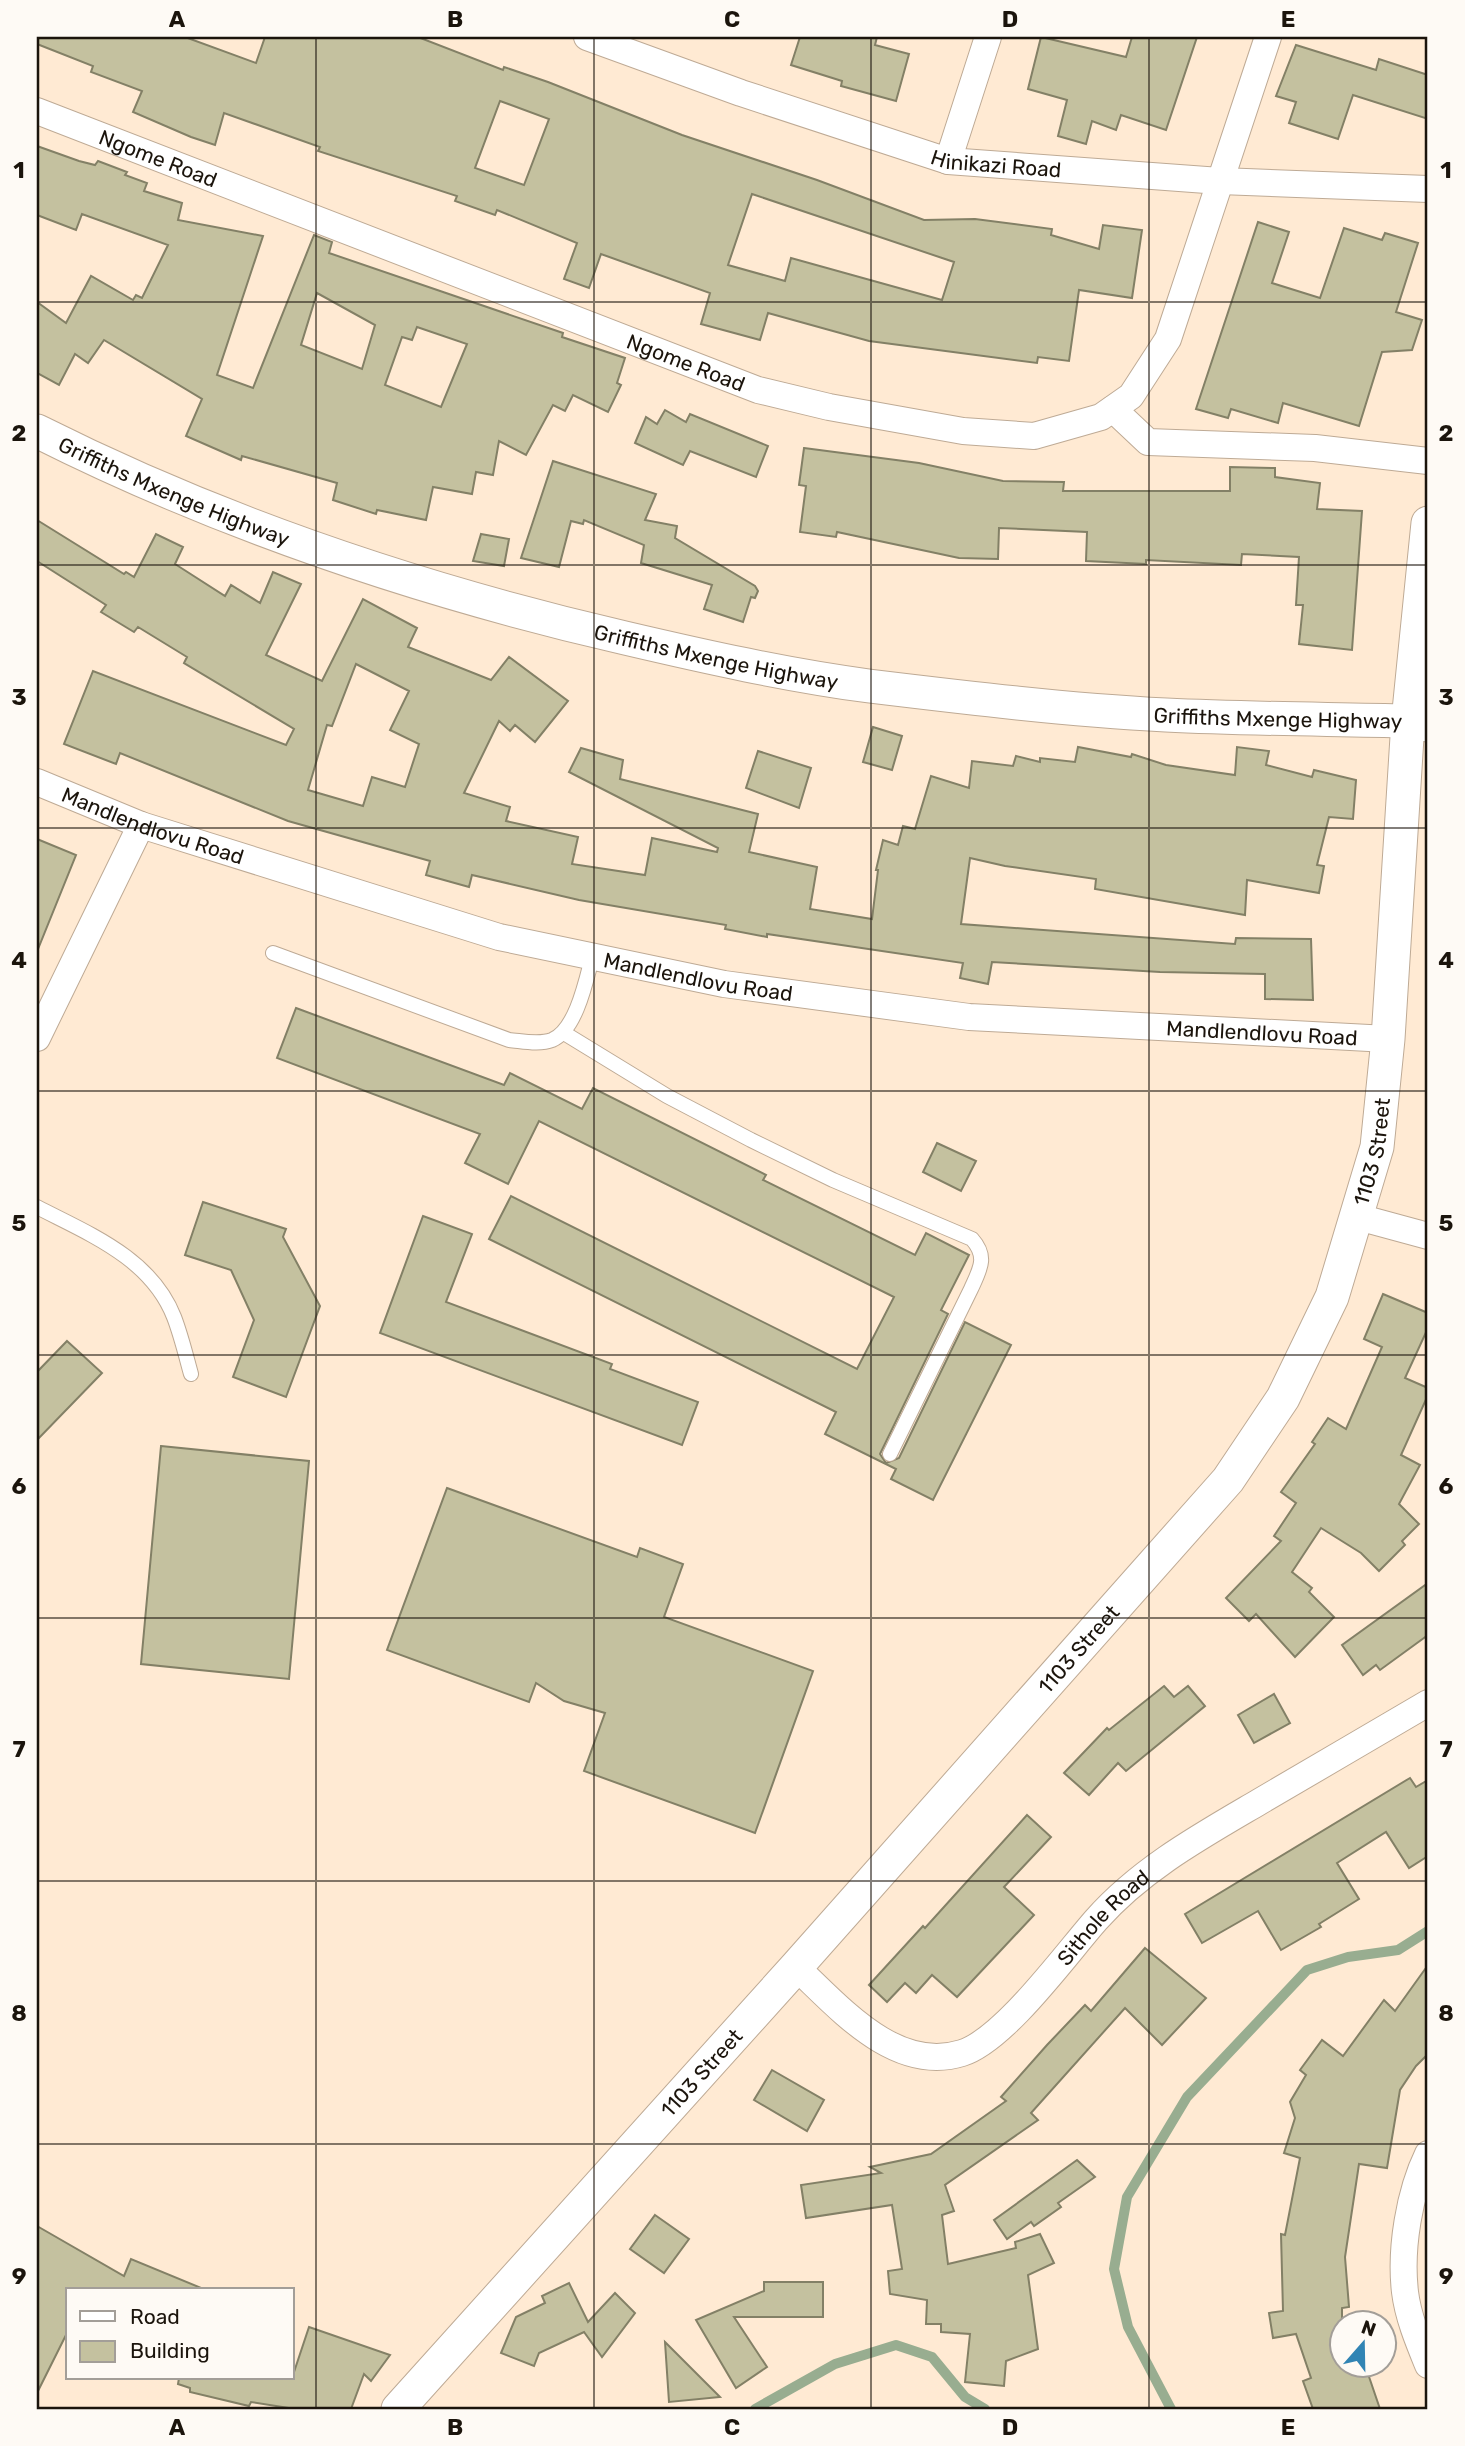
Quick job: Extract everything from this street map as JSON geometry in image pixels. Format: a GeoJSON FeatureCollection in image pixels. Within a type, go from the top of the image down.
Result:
{"type":"FeatureCollection","features":[{"type":"Feature","properties":{"kind":"street","name":"Hinikazi Road"},"geometry":{"type":"LineString","coordinates":[[587,37],[741,93],[948,161],[1220,181],[1428,189]]}},
{"type":"Feature","properties":{"kind":"street"},"geometry":{"type":"LineString","coordinates":[[948,161],[988,37]]}},
{"type":"Feature","properties":{"kind":"street","name":"Ngome Road"},"geometry":{"type":"LineString","coordinates":[[37,111],[758,390],[829,407],[963,430],[1034,436],[1101,417],[1131,396],[1168,339],[1268,37]]}},
{"type":"Feature","properties":{"kind":"street"},"geometry":{"type":"LineString","coordinates":[[1112,409],[1148,442],[1315,448],[1428,461]]}},
{"type":"Feature","properties":{"kind":"street","name":"Griffiths Mxenge Highway"},"geometry":{"type":"LineString","coordinates":[[37,431],[131,478],[338,558],[515,612],[703,656],[866,685],[1019,702],[1164,715],[1418,723]]}},
{"type":"Feature","properties":{"kind":"street","name":"1103 Street"},"geometry":{"type":"LineString","coordinates":[[398,2409],[796,1967],[1228,1480],[1283,1398],[1332,1297],[1377,1147],[1418,723],[1428,523]]}},
{"type":"Feature","properties":{"kind":"street","name":"Mandlendlovu Road"},"geometry":{"type":"LineString","coordinates":[[37,782],[141,825],[499,937],[724,984],[969,1017],[1388,1039]]}},
{"type":"Feature","properties":{"kind":"street"},"geometry":{"type":"LineString","coordinates":[[37,1038],[141,825]]}},
{"type":"Feature","properties":{"kind":"street"},"geometry":{"type":"LineString","coordinates":[[1358,1217],[1428,1236]]}},
{"type":"Feature","properties":{"kind":"street","name":"Sithole Road"},"geometry":{"type":"LineString","coordinates":[[796,1967],[848,2016],[886,2044],[926,2057],[962,2053],[1001,2028],[1100,1916],[1139,1878],[1186,1845],[1428,1703]]}},
{"type":"Feature","properties":{"kind":"street"},"geometry":{"type":"LineString","coordinates":[[1428,2154],[1419,2172],[1405,2246],[1405,2293],[1428,2365]]}},
{"type":"Feature","properties":{"kind":"lane"},"geometry":{"type":"LineString","coordinates":[[273,953],[509,1040],[551,1041],[564,1033],[580,1001],[592,958]]}},
{"type":"Feature","properties":{"kind":"lane"},"geometry":{"type":"LineString","coordinates":[[564,1033],[703,1115],[833,1180],[972,1239],[981,1250],[983,1263],[890,1454]]}},
{"type":"Feature","properties":{"kind":"lane"},"geometry":{"type":"LineString","coordinates":[[37,1207],[125,1254],[155,1283],[174,1316],[191,1374]]}},
{"type":"Feature","properties":{"kind":"building"},"geometry":{"type":"Polygon","coordinates":[[[37,37],[185,37],[256,63],[265,37],[418,37],[503,70],[504,67],[548,82],[682,135],[817,180],[924,220],[975,219],[1052,229],[1051,235],[1099,249],[1103,225],[1142,230],[1132,298],[1079,290],[1069,361],[1038,357],[1037,363],[869,341],[768,313],[760,340],[701,324],[710,293],[601,254],[589,288],[564,279],[577,243],[497,210],[495,215],[455,201],[457,196],[318,151],[320,147],[224,113],[215,145],[191,137],[133,112],[142,91],[91,72],[93,66],[37,44],[37,37]],[[500,101],[475,168],[524,185],[549,119],[500,101]],[[752,194],[728,265],[785,281],[791,258],[942,300],[954,262],[752,194]]]}},
{"type":"Feature","properties":{"kind":"building"},"geometry":{"type":"Polygon","coordinates":[[[800,37],[877,37],[875,45],[909,54],[896,101],[841,86],[842,81],[791,65],[800,37]]]}},
{"type":"Feature","properties":{"kind":"building"},"geometry":{"type":"Polygon","coordinates":[[[1041,37],[1126,57],[1132,37],[1197,37],[1166,130],[1121,115],[1116,130],[1092,121],[1086,144],[1058,136],[1067,100],[1028,89],[1041,37]]]}},
{"type":"Feature","properties":{"kind":"building"},"geometry":{"type":"Polygon","coordinates":[[[1296,45],[1376,70],[1379,59],[1428,75],[1428,119],[1353,95],[1338,139],[1289,123],[1296,102],[1276,96],[1296,45]]]}},
{"type":"Feature","properties":{"kind":"building"},"geometry":{"type":"Polygon","coordinates":[[[37,146],[79,161],[95,165],[98,161],[127,172],[125,175],[147,183],[144,191],[182,203],[178,220],[263,236],[217,375],[253,388],[314,235],[332,242],[329,253],[563,333],[562,337],[625,358],[617,383],[621,385],[608,412],[573,395],[565,411],[553,405],[526,455],[499,441],[493,475],[476,472],[472,494],[433,487],[426,520],[377,510],[376,514],[333,500],[337,483],[242,456],[241,460],[186,436],[202,399],[104,340],[88,363],[75,354],[59,385],[37,373],[37,302],[66,323],[91,276],[133,300],[136,295],[142,298],[168,245],[82,214],[76,230],[37,215],[37,146]],[[317,293],[301,345],[362,369],[375,325],[317,293]],[[417,327],[412,340],[402,337],[385,385],[441,407],[467,344],[417,327]]]}},
{"type":"Feature","properties":{"kind":"building"},"geometry":{"type":"Polygon","coordinates":[[[1258,222],[1289,232],[1272,283],[1320,298],[1344,228],[1382,240],[1385,233],[1418,243],[1396,312],[1422,320],[1412,350],[1382,352],[1359,426],[1283,403],[1278,423],[1231,409],[1228,418],[1196,409],[1258,222]]]}},
{"type":"Feature","properties":{"kind":"building"},"geometry":{"type":"Polygon","coordinates":[[[665,410],[686,422],[690,414],[768,446],[756,477],[690,451],[683,465],[635,443],[646,417],[657,424],[665,410]]]}},
{"type":"Feature","properties":{"kind":"building"},"geometry":{"type":"Polygon","coordinates":[[[804,448],[919,463],[1003,481],[1064,482],[1063,491],[1230,491],[1230,467],[1275,468],[1275,477],[1320,483],[1317,509],[1362,511],[1352,650],[1299,644],[1303,605],[1296,605],[1299,557],[1242,554],[1241,565],[1146,560],[1146,564],[1086,561],[1087,532],[999,528],[998,559],[959,558],[837,532],[836,537],[800,532],[806,486],[799,485],[804,448]]]}},
{"type":"Feature","properties":{"kind":"building"},"geometry":{"type":"Polygon","coordinates":[[[553,461],[656,494],[645,520],[677,526],[675,538],[755,586],[758,591],[755,598],[751,597],[743,622],[704,609],[712,585],[641,563],[644,545],[584,520],[583,524],[571,521],[559,567],[521,558],[553,461]]]}},
{"type":"Feature","properties":{"kind":"building"},"geometry":{"type":"Polygon","coordinates":[[[37,520],[124,574],[126,572],[134,577],[156,534],[183,547],[175,564],[225,596],[231,585],[260,603],[273,572],[301,584],[266,655],[322,681],[363,599],[417,628],[408,647],[491,680],[509,657],[568,701],[535,742],[515,725],[510,731],[499,721],[464,793],[510,807],[506,821],[578,837],[572,864],[645,875],[652,838],[717,852],[718,848],[569,772],[581,748],[623,760],[620,779],[758,814],[749,852],[817,867],[810,909],[872,919],[876,870],[883,840],[898,845],[903,826],[915,829],[931,776],[969,788],[972,761],[1013,766],[1016,756],[1040,762],[1040,758],[1075,762],[1078,747],[1131,757],[1132,754],[1166,765],[1235,775],[1237,747],[1269,751],[1266,765],[1312,777],[1314,770],[1356,780],[1353,819],[1329,817],[1317,865],[1324,866],[1319,893],[1247,880],[1245,915],[1095,889],[1096,879],[1005,866],[970,858],[961,924],[1235,944],[1236,938],[1311,939],[1313,1000],[1265,999],[1265,974],[1160,972],[992,962],[988,984],[960,978],[963,963],[767,934],[767,937],[725,929],[726,925],[579,900],[472,875],[469,887],[426,875],[430,861],[288,821],[120,753],[116,764],[64,744],[93,671],[286,745],[294,729],[184,663],[187,657],[138,627],[134,632],[101,612],[106,605],[37,561],[37,520]],[[356,664],[332,726],[327,725],[308,790],[363,806],[372,777],[405,787],[419,744],[390,730],[409,691],[356,664]]]}},
{"type":"Feature","properties":{"kind":"building"},"geometry":{"type":"Polygon","coordinates":[[[481,534],[509,539],[504,566],[473,561],[481,534]]]}},
{"type":"Feature","properties":{"kind":"building"},"geometry":{"type":"Polygon","coordinates":[[[873,727],[902,736],[892,770],[863,762],[873,727]]]}},
{"type":"Feature","properties":{"kind":"building"},"geometry":{"type":"Polygon","coordinates":[[[758,751],[811,768],[799,808],[746,788],[758,751]]]}},
{"type":"Feature","properties":{"kind":"building"},"geometry":{"type":"Polygon","coordinates":[[[37,839],[76,855],[38,949],[37,949],[37,839]]]}},
{"type":"Feature","properties":{"kind":"building"},"geometry":{"type":"Polygon","coordinates":[[[296,1008],[504,1085],[510,1073],[582,1109],[593,1088],[766,1175],[763,1180],[915,1255],[926,1233],[969,1255],[941,1310],[948,1314],[880,1454],[886,1463],[899,1458],[965,1322],[1011,1345],[933,1500],[891,1479],[896,1469],[825,1434],[836,1412],[489,1239],[511,1196],[857,1369],[894,1297],[539,1121],[508,1184],[465,1163],[480,1134],[277,1058],[296,1008]]]}},
{"type":"Feature","properties":{"kind":"building"},"geometry":{"type":"Polygon","coordinates":[[[937,1143],[976,1161],[961,1191],[923,1172],[937,1143]]]}},
{"type":"Feature","properties":{"kind":"building"},"geometry":{"type":"Polygon","coordinates":[[[203,1202],[286,1229],[283,1237],[320,1306],[286,1397],[233,1377],[254,1320],[231,1270],[185,1255],[203,1202]]]}},
{"type":"Feature","properties":{"kind":"building"},"geometry":{"type":"Polygon","coordinates":[[[423,1216],[472,1234],[446,1302],[612,1364],[610,1369],[698,1402],[682,1445],[380,1333],[423,1216]]]}},
{"type":"Feature","properties":{"kind":"building"},"geometry":{"type":"Polygon","coordinates":[[[1383,1294],[1428,1313],[1428,1328],[1405,1378],[1428,1388],[1428,1395],[1401,1455],[1420,1465],[1399,1504],[1419,1524],[1402,1541],[1405,1545],[1379,1571],[1361,1553],[1321,1528],[1292,1572],[1312,1588],[1309,1592],[1334,1617],[1295,1657],[1256,1614],[1249,1621],[1226,1598],[1281,1541],[1274,1536],[1296,1503],[1281,1492],[1315,1444],[1312,1442],[1328,1418],[1346,1429],[1382,1347],[1364,1339],[1383,1294]]]}},
{"type":"Feature","properties":{"kind":"building"},"geometry":{"type":"Polygon","coordinates":[[[67,1341],[102,1373],[37,1440],[37,1372],[67,1341]]]}},
{"type":"Feature","properties":{"kind":"building"},"geometry":{"type":"Polygon","coordinates":[[[161,1446],[309,1461],[289,1679],[141,1664],[161,1446]]]}},
{"type":"Feature","properties":{"kind":"building"},"geometry":{"type":"Polygon","coordinates":[[[447,1488],[637,1557],[640,1548],[683,1564],[664,1617],[813,1671],[755,1833],[584,1771],[605,1713],[564,1701],[536,1683],[529,1702],[387,1650],[447,1488]]]}},
{"type":"Feature","properties":{"kind":"building"},"geometry":{"type":"Polygon","coordinates":[[[1428,1583],[1428,1635],[1380,1670],[1376,1665],[1363,1675],[1342,1645],[1428,1583]]]}},
{"type":"Feature","properties":{"kind":"building"},"geometry":{"type":"Polygon","coordinates":[[[1164,1686],[1174,1697],[1188,1686],[1205,1706],[1126,1771],[1118,1763],[1089,1795],[1064,1773],[1107,1728],[1109,1730],[1164,1686]]]}},
{"type":"Feature","properties":{"kind":"building"},"geometry":{"type":"Polygon","coordinates":[[[1274,1694],[1290,1723],[1254,1743],[1238,1715],[1274,1694]]]}},
{"type":"Feature","properties":{"kind":"building"},"geometry":{"type":"Polygon","coordinates":[[[1410,1778],[1416,1787],[1428,1780],[1428,1856],[1409,1868],[1386,1832],[1337,1863],[1359,1899],[1319,1924],[1321,1927],[1281,1950],[1258,1911],[1202,1943],[1185,1914],[1410,1778]]]}},
{"type":"Feature","properties":{"kind":"building"},"geometry":{"type":"Polygon","coordinates":[[[1027,1815],[1051,1837],[1004,1887],[1034,1915],[957,1997],[932,1975],[916,1993],[905,1983],[887,2002],[869,1985],[923,1926],[925,1928],[1027,1815]]]}},
{"type":"Feature","properties":{"kind":"building"},"geometry":{"type":"Polygon","coordinates":[[[1145,1948],[1206,1998],[1162,2045],[1125,2008],[1031,2113],[1038,2120],[945,2185],[954,2211],[942,2215],[948,2264],[1016,2248],[1015,2242],[1040,2234],[1054,2263],[1028,2275],[1038,2349],[1006,2361],[1004,2386],[965,2382],[970,2334],[941,2332],[941,2324],[926,2324],[927,2300],[890,2294],[888,2271],[902,2269],[892,2205],[806,2218],[801,2185],[881,2173],[870,2167],[931,2154],[1006,2101],[1001,2097],[1047,2045],[1085,2005],[1091,2011],[1145,1948]]]}},
{"type":"Feature","properties":{"kind":"building"},"geometry":{"type":"Polygon","coordinates":[[[1428,1965],[1428,2054],[1416,2066],[1400,2090],[1387,2168],[1359,2164],[1345,2257],[1349,2307],[1328,2310],[1328,2380],[1370,2380],[1380,2409],[1313,2409],[1303,2381],[1311,2378],[1296,2334],[1273,2338],[1269,2313],[1283,2311],[1281,2234],[1285,2235],[1300,2158],[1284,2153],[1295,2118],[1290,2102],[1306,2075],[1300,2070],[1322,2040],[1343,2056],[1384,2000],[1395,2011],[1428,1965]]]}},
{"type":"Feature","properties":{"kind":"building"},"geometry":{"type":"Polygon","coordinates":[[[772,2070],[824,2100],[807,2131],[754,2100],[772,2070]]]}},
{"type":"Feature","properties":{"kind":"building"},"geometry":{"type":"Polygon","coordinates":[[[1077,2160],[1095,2177],[1058,2203],[1061,2207],[1034,2226],[1031,2222],[1007,2239],[994,2220],[1077,2160]]]}},
{"type":"Feature","properties":{"kind":"building"},"geometry":{"type":"Polygon","coordinates":[[[655,2215],[689,2239],[664,2273],[630,2249],[655,2215]]]}},
{"type":"Feature","properties":{"kind":"building"},"geometry":{"type":"Polygon","coordinates":[[[37,2226],[124,2276],[131,2259],[201,2288],[66,2288],[66,2335],[37,2393],[37,2226]]]}},
{"type":"Feature","properties":{"kind":"building"},"geometry":{"type":"Polygon","coordinates":[[[764,2282],[823,2282],[823,2317],[734,2317],[767,2367],[736,2388],[696,2320],[764,2291],[764,2282]]]}},
{"type":"Feature","properties":{"kind":"building"},"geometry":{"type":"Polygon","coordinates":[[[569,2283],[588,2322],[615,2293],[635,2313],[602,2357],[584,2332],[539,2353],[534,2366],[501,2353],[516,2317],[545,2303],[542,2296],[569,2283]]]}},
{"type":"Feature","properties":{"kind":"building"},"geometry":{"type":"Polygon","coordinates":[[[309,2327],[390,2355],[371,2381],[364,2374],[351,2409],[295,2409],[251,2402],[249,2406],[190,2392],[190,2388],[178,2384],[179,2380],[294,2380],[294,2372],[309,2327]]]}},
{"type":"Feature","properties":{"kind":"building"},"geometry":{"type":"Polygon","coordinates":[[[665,2342],[720,2397],[669,2402],[665,2342]]]}},
{"type":"Feature","properties":{"kind":"waterway"},"geometry":{"type":"LineString","coordinates":[[1171,2409],[1128,2327],[1114,2269],[1127,2197],[1187,2097],[1307,1970],[1348,1957],[1398,1950],[1428,1931]]}},
{"type":"Feature","properties":{"kind":"waterway"},"geometry":{"type":"LineString","coordinates":[[755,2409],[835,2364],[896,2345],[932,2357],[965,2397],[985,2409]]}}]}
